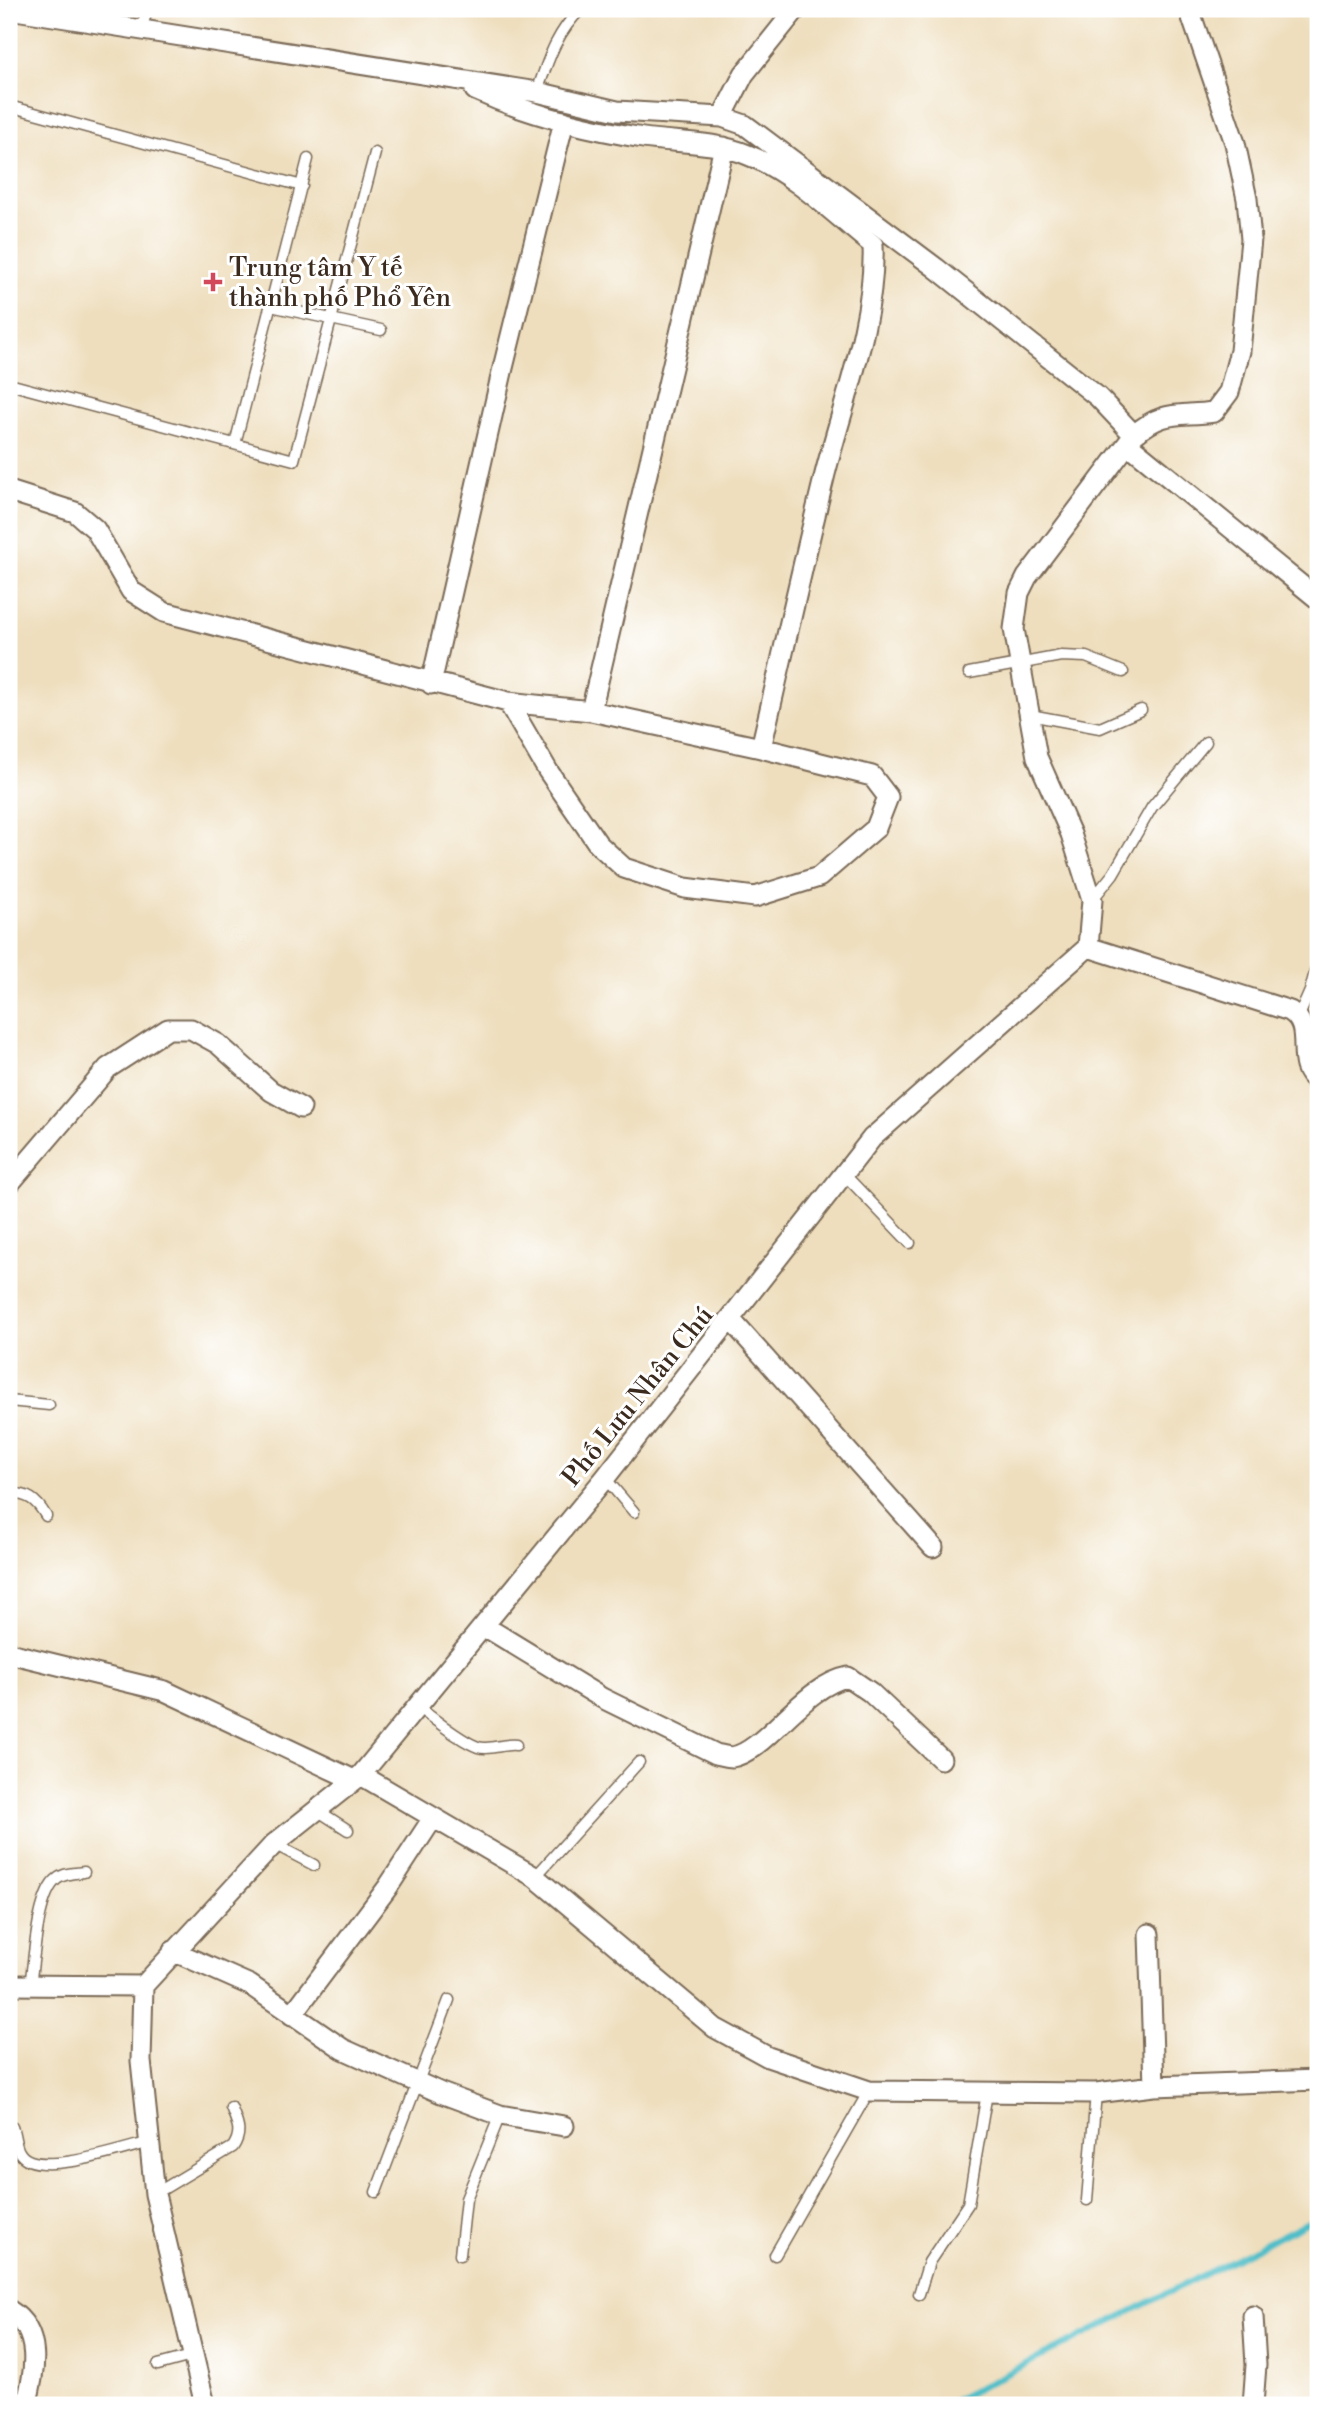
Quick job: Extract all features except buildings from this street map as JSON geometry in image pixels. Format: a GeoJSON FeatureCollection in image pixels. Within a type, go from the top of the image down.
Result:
{"type":"FeatureCollection","features":[{"type":"Feature","properties":{"kind":"street"},"geometry":{"type":"LineString","coordinates":[[9,9],[537,92],[617,111],[722,117],[745,125],[936,268],[1098,397],[1131,439],[1317,596]]}},
{"type":"Feature","properties":{"kind":"street"},"geometry":{"type":"LineString","coordinates":[[722,117],[744,75],[796,9]]}},
{"type":"Feature","properties":{"kind":"street"},"geometry":{"type":"LineString","coordinates":[[1189,9],[1235,144],[1247,199],[1251,239],[1240,351],[1230,392],[1214,412],[1166,415],[1151,420],[1131,439],[1027,577],[1019,593],[1014,629],[1041,770],[1071,834],[1091,900],[1088,947],[1299,1016],[1311,1047],[1308,1074],[1318,1082]]}},
{"type":"Feature","properties":{"kind":"street"},"geometry":{"type":"LineString","coordinates":[[448,78],[483,94],[564,121],[645,138],[724,147],[751,155],[784,174],[873,245],[874,261],[862,335],[824,478],[761,748]]}},
{"type":"Feature","properties":{"kind":"street"},"geometry":{"type":"LineString","coordinates":[[431,684],[502,372],[564,121]]}},
{"type":"Feature","properties":{"kind":"street"},"geometry":{"type":"LineString","coordinates":[[591,710],[724,147]]}},
{"type":"Feature","properties":{"kind":"street"},"geometry":{"type":"LineString","coordinates":[[9,491],[75,512],[94,529],[131,591],[164,612],[508,702],[591,710],[872,776],[888,797],[876,828],[819,877],[755,897],[685,888],[624,868],[598,844],[548,771],[508,702]]}},
{"type":"Feature","properties":{"kind":"street","name":"Phố Lưu Nhân Chú"},"geometry":{"type":"LineString","coordinates":[[143,1986],[274,1844],[357,1777],[605,1478],[731,1321],[872,1138],[1088,947]]}},
{"type":"Feature","properties":{"kind":"street"},"geometry":{"type":"LineString","coordinates":[[9,1184],[108,1068],[168,1029],[191,1029],[218,1044],[271,1091],[301,1108]]}},
{"type":"Feature","properties":{"kind":"street"},"geometry":{"type":"LineString","coordinates":[[731,1321],[933,1547]]}},
{"type":"Feature","properties":{"kind":"street"},"geometry":{"type":"LineString","coordinates":[[484,1626],[602,1698],[716,1754],[733,1757],[749,1748],[829,1681],[848,1677],[870,1692],[941,1759]]}},
{"type":"Feature","properties":{"kind":"street"},"geometry":{"type":"LineString","coordinates":[[9,1653],[165,1691],[357,1777],[535,1877],[732,2039],[768,2057],[869,2091],[1096,2093],[1154,2086],[1318,2080]]}},
{"type":"Feature","properties":{"kind":"street"},"geometry":{"type":"LineString","coordinates":[[292,2015],[388,1886],[433,1818]]}},
{"type":"Feature","properties":{"kind":"street"},"geometry":{"type":"LineString","coordinates":[[1149,1934],[1154,2086]]}},
{"type":"Feature","properties":{"kind":"street"},"geometry":{"type":"LineString","coordinates":[[173,1951],[250,1984],[343,2049],[500,2115],[564,2126]]}},
{"type":"Feature","properties":{"kind":"street"},"geometry":{"type":"LineString","coordinates":[[9,1985],[143,1986],[141,2061],[155,2194],[205,2405]]}},
{"type":"Feature","properties":{"kind":"street"},"geometry":{"type":"LineString","coordinates":[[9,2310],[18,2316],[26,2329],[36,2361],[26,2405]]}},
{"type":"Feature","properties":{"kind":"street"},"geometry":{"type":"LineString","coordinates":[[1253,2316],[1256,2365],[1253,2405]]}},
{"type":"Feature","properties":{"kind":"lane"},"geometry":{"type":"LineString","coordinates":[[141,28],[148,9]]}},
{"type":"Feature","properties":{"kind":"lane"},"geometry":{"type":"LineString","coordinates":[[537,92],[550,52],[564,26],[581,9]]}},
{"type":"Feature","properties":{"kind":"lane"},"geometry":{"type":"LineString","coordinates":[[9,107],[302,186]]}},
{"type":"Feature","properties":{"kind":"lane"},"geometry":{"type":"LineString","coordinates":[[9,384],[294,460],[375,152]]}},
{"type":"Feature","properties":{"kind":"lane"},"geometry":{"type":"LineString","coordinates":[[235,444],[308,159]]}},
{"type":"Feature","properties":{"kind":"lane"},"geometry":{"type":"LineString","coordinates":[[271,306],[381,330]]}},
{"type":"Feature","properties":{"kind":"lane"},"geometry":{"type":"LineString","coordinates":[[969,673],[1061,656],[1086,657],[1123,672]]}},
{"type":"Feature","properties":{"kind":"lane"},"geometry":{"type":"LineString","coordinates":[[1030,715],[1100,728],[1141,710]]}},
{"type":"Feature","properties":{"kind":"lane"},"geometry":{"type":"LineString","coordinates":[[1091,900],[1113,874],[1152,807],[1206,742]]}},
{"type":"Feature","properties":{"kind":"lane"},"geometry":{"type":"LineString","coordinates":[[1299,1016],[1310,992],[1318,960]]}},
{"type":"Feature","properties":{"kind":"lane"},"geometry":{"type":"LineString","coordinates":[[844,1174],[910,1243]]}},
{"type":"Feature","properties":{"kind":"lane"},"geometry":{"type":"LineString","coordinates":[[9,1401],[49,1405]]}},
{"type":"Feature","properties":{"kind":"lane"},"geometry":{"type":"LineString","coordinates":[[605,1478],[634,1512]]}},
{"type":"Feature","properties":{"kind":"lane"},"geometry":{"type":"LineString","coordinates":[[9,1493],[29,1496],[37,1502],[46,1516]]}},
{"type":"Feature","properties":{"kind":"lane"},"geometry":{"type":"LineString","coordinates":[[417,1707],[478,1747],[491,1748],[503,1743],[516,1745]]}},
{"type":"Feature","properties":{"kind":"lane"},"geometry":{"type":"LineString","coordinates":[[535,1877],[639,1762]]}},
{"type":"Feature","properties":{"kind":"lane"},"geometry":{"type":"LineString","coordinates":[[317,1810],[348,1830]]}},
{"type":"Feature","properties":{"kind":"lane"},"geometry":{"type":"LineString","coordinates":[[274,1844],[314,1865]]}},
{"type":"Feature","properties":{"kind":"lane"},"geometry":{"type":"LineString","coordinates":[[30,1986],[45,1895],[57,1879],[83,1872]]}},
{"type":"Feature","properties":{"kind":"lane"},"geometry":{"type":"LineString","coordinates":[[376,2192],[416,2080],[449,2000]]}},
{"type":"Feature","properties":{"kind":"lane"},"geometry":{"type":"LineString","coordinates":[[775,2255],[869,2091]]}},
{"type":"Feature","properties":{"kind":"lane"},"geometry":{"type":"LineString","coordinates":[[919,2294],[929,2262],[968,2204],[988,2093]]}},
{"type":"Feature","properties":{"kind":"lane"},"geometry":{"type":"LineString","coordinates":[[1087,2200],[1096,2093]]}},
{"type":"Feature","properties":{"kind":"lane"},"geometry":{"type":"LineString","coordinates":[[155,2194],[233,2147],[239,2137],[239,2128],[231,2107]]}},
{"type":"Feature","properties":{"kind":"lane"},"geometry":{"type":"LineString","coordinates":[[460,2255],[466,2199],[500,2115]]}},
{"type":"Feature","properties":{"kind":"lane"},"geometry":{"type":"LineString","coordinates":[[12,2127],[20,2154],[29,2161],[45,2164],[61,2164],[151,2142]]}},
{"type":"Feature","properties":{"kind":"lane"},"geometry":{"type":"LineString","coordinates":[[158,2365],[195,2355]]}},
{"type":"Feature","properties":{"kind":"waterway"},"geometry":{"type":"LineString","coordinates":[[945,2405],[1318,2217]]}},
{"type":"Feature","properties":{"kind":"place","name":"Trung tâm Y tế thành phố Phổ Yên"},"geometry":{"type":"Point","coordinates":[213,282]}}]}
